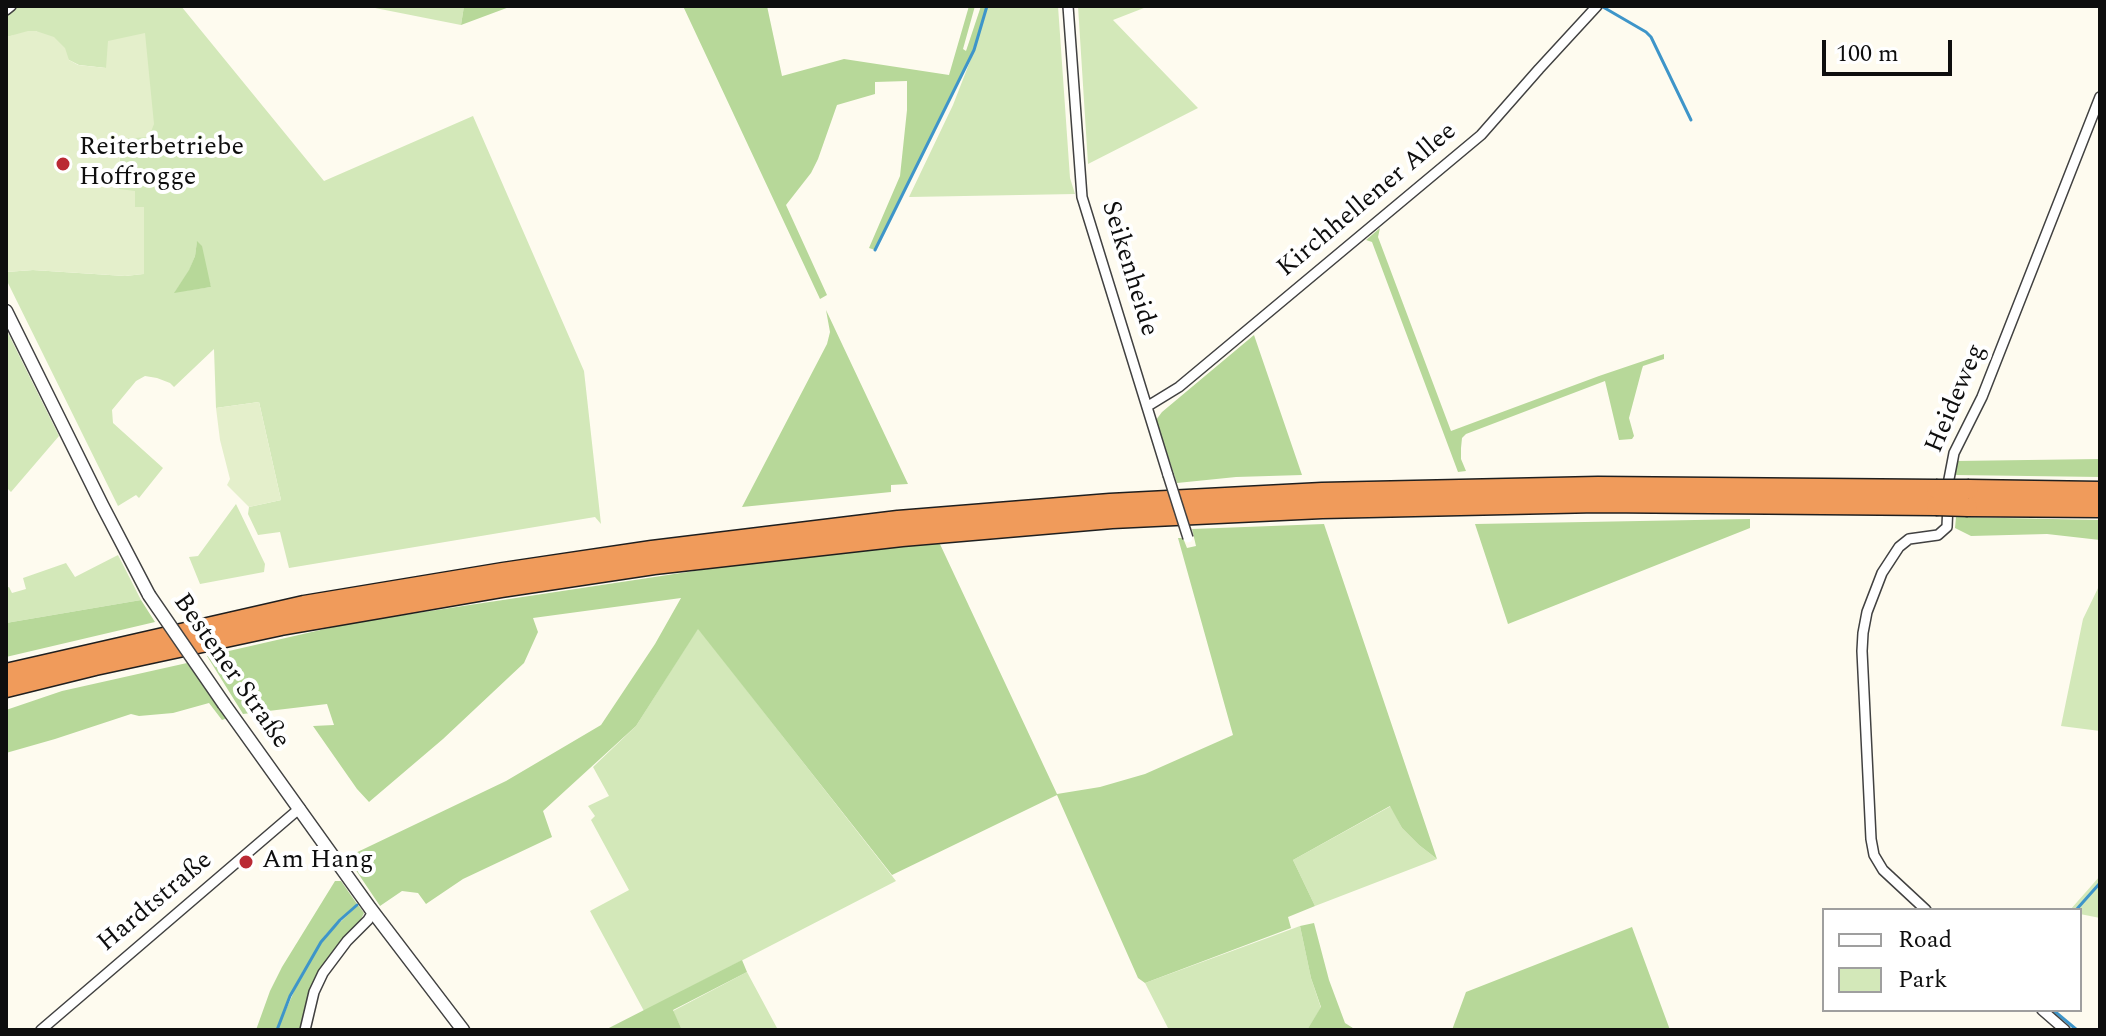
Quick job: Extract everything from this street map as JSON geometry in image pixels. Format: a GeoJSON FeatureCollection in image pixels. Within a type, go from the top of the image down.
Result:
{"type":"FeatureCollection","features":[{"type":"Feature","properties":{"kind":"highway"},"geometry":{"type":"LineString","coordinates":[[6,673],[304,605],[607,557],[898,520],[1110,503],[1322,492],[1598,486],[1968,498],[2100,508]]}},
{"type":"Feature","properties":{"kind":"highway"},"geometry":{"type":"LineString","coordinates":[[1968,498],[2100,491]]}},
{"type":"Feature","properties":{"kind":"highway"},"geometry":{"type":"LineString","coordinates":[[6,688],[281,626],[639,567],[887,538],[1112,519],[1337,508],[1936,497]]}},
{"type":"Feature","properties":{"kind":"highway"},"geometry":{"type":"LineString","coordinates":[[6,696],[81,676],[95,666]]}},
{"type":"Feature","properties":{"kind":"street"},"geometry":{"type":"LineString","coordinates":[[6,10],[11,6]]}},
{"type":"Feature","properties":{"kind":"street","name":"Seikenheide"},"geometry":{"type":"LineString","coordinates":[[1068,6],[1082,197],[1188,538]]}},
{"type":"Feature","properties":{"kind":"street","name":"Kirchhellener Allee"},"geometry":{"type":"LineString","coordinates":[[1148,406],[1179,387],[1481,135],[1597,6]]}},
{"type":"Feature","properties":{"kind":"street","name":"Heideweg"},"geometry":{"type":"LineString","coordinates":[[1924,908],[1883,870],[1874,855],[1862,651],[1865,622],[1882,573],[1899,547],[1909,539],[1938,535],[1947,527],[1949,479],[1954,453],[1982,397],[2100,97]]}},
{"type":"Feature","properties":{"kind":"street","name":"Bestener Straße"},"geometry":{"type":"LineString","coordinates":[[6,311],[149,595],[372,910],[463,1030]]}},
{"type":"Feature","properties":{"kind":"street","name":"Hardtstraße"},"geometry":{"type":"LineString","coordinates":[[41,1030],[300,808]]}},
{"type":"Feature","properties":{"kind":"street"},"geometry":{"type":"LineString","coordinates":[[305,1030],[314,992],[323,973],[372,910]]}},
{"type":"Feature","properties":{"kind":"street"},"geometry":{"type":"LineString","coordinates":[[2044,1012],[2065,1030]]}},
{"type":"Feature","properties":{"kind":"green space"},"geometry":{"type":"Polygon","coordinates":[[[18,6],[181,6],[324,181],[473,116],[584,371],[601,524],[595,517],[289,568],[280,532],[258,535],[248,514],[249,507],[281,500],[259,402],[216,408],[214,349],[174,387],[145,376],[136,381],[112,410],[113,423],[163,468],[139,498],[136,495],[118,506],[6,279],[6,272],[143,274],[144,207],[135,207],[119,190],[120,138],[106,68],[79,65],[69,60],[36,31],[6,37],[6,15],[18,6]],[[197,242],[189,271],[175,292],[211,287],[197,242]]]}},
{"type":"Feature","properties":{"kind":"green space"},"geometry":{"type":"Polygon","coordinates":[[[365,6],[464,6],[461,25],[365,6]]]}},
{"type":"Feature","properties":{"kind":"green space"},"geometry":{"type":"Polygon","coordinates":[[[464,6],[512,6],[461,25],[464,6]]]}},
{"type":"Feature","properties":{"kind":"green space"},"geometry":{"type":"Polygon","coordinates":[[[683,6],[767,6],[782,76],[844,59],[949,75],[969,6],[975,6],[963,49],[966,51],[981,6],[987,6],[973,50],[875,250],[869,248],[900,176],[907,81],[875,82],[875,94],[837,105],[811,173],[786,205],[827,295],[820,299],[683,6]]]}},
{"type":"Feature","properties":{"kind":"green space"},"geometry":{"type":"Polygon","coordinates":[[[988,6],[1058,6],[1070,178],[1075,194],[909,197],[953,105],[988,6]]]}},
{"type":"Feature","properties":{"kind":"green space"},"geometry":{"type":"Polygon","coordinates":[[[1078,6],[1149,6],[1113,20],[1198,108],[1088,164],[1078,6]]]}},
{"type":"Feature","properties":{"kind":"green space","name":"Reiterbetriebe Hoffrogge"},"geometry":{"type":"Polygon","coordinates":[[[28,31],[54,37],[65,48],[69,60],[78,65],[106,68],[108,41],[145,33],[154,124],[149,137],[120,139],[119,189],[135,191],[135,207],[144,207],[144,274],[6,272],[6,37],[28,31]]]}},
{"type":"Feature","properties":{"kind":"green space"},"geometry":{"type":"Polygon","coordinates":[[[1380,228],[1378,237],[1451,431],[1664,354],[1664,359],[1643,366],[1629,418],[1634,436],[1632,439],[1619,440],[1605,381],[1466,434],[1462,438],[1461,459],[1466,471],[1458,472],[1372,242],[1366,240],[1380,228]]]}},
{"type":"Feature","properties":{"kind":"green space"},"geometry":{"type":"Polygon","coordinates":[[[197,241],[202,246],[211,287],[174,293],[189,270],[197,241]]]}},
{"type":"Feature","properties":{"kind":"green space"},"geometry":{"type":"Polygon","coordinates":[[[826,310],[908,484],[891,485],[891,492],[742,507],[827,344],[830,332],[826,310]]]}},
{"type":"Feature","properties":{"kind":"green space"},"geometry":{"type":"Polygon","coordinates":[[[6,329],[59,436],[11,492],[6,487],[6,329]]]}},
{"type":"Feature","properties":{"kind":"green space"},"geometry":{"type":"Polygon","coordinates":[[[1254,335],[1302,475],[1177,483],[1156,420],[1254,335]]]}},
{"type":"Feature","properties":{"kind":"green space"},"geometry":{"type":"Polygon","coordinates":[[[259,402],[281,500],[249,507],[227,485],[230,479],[216,408],[259,402]]]}},
{"type":"Feature","properties":{"kind":"green space"},"geometry":{"type":"Polygon","coordinates":[[[2100,459],[2100,477],[1956,475],[1956,461],[2100,459]]]}},
{"type":"Feature","properties":{"kind":"green space"},"geometry":{"type":"Polygon","coordinates":[[[236,504],[265,564],[264,572],[200,584],[189,557],[198,556],[236,504]]]}},
{"type":"Feature","properties":{"kind":"green space"},"geometry":{"type":"Polygon","coordinates":[[[1956,517],[2100,520],[2100,540],[2047,534],[1971,536],[1955,528],[1956,517]]]}},
{"type":"Feature","properties":{"kind":"green space"},"geometry":{"type":"Polygon","coordinates":[[[1750,519],[1750,528],[1508,624],[1475,524],[1750,519]]]}},
{"type":"Feature","properties":{"kind":"green space"},"geometry":{"type":"Polygon","coordinates":[[[1324,524],[1437,859],[1402,828],[1390,806],[1293,860],[1315,906],[1288,917],[1291,928],[1145,983],[1138,978],[1057,795],[892,875],[698,629],[636,726],[543,811],[552,837],[463,879],[426,904],[418,893],[402,891],[380,906],[347,857],[506,781],[601,725],[655,644],[681,598],[533,618],[538,632],[524,663],[443,739],[369,802],[313,726],[334,725],[327,704],[243,714],[207,656],[351,623],[714,568],[939,542],[1057,794],[1100,787],[1145,774],[1233,735],[1178,538],[1183,538],[1187,548],[1196,546],[1192,529],[1324,524]]]}},
{"type":"Feature","properties":{"kind":"green space"},"geometry":{"type":"Polygon","coordinates":[[[118,555],[141,600],[6,623],[6,588],[9,587],[12,593],[26,589],[23,578],[66,563],[75,577],[118,555]]]}},
{"type":"Feature","properties":{"kind":"green space"},"geometry":{"type":"Polygon","coordinates":[[[2100,584],[2100,731],[2061,726],[2083,619],[2100,584]]]}},
{"type":"Feature","properties":{"kind":"green space"},"geometry":{"type":"Polygon","coordinates":[[[141,600],[155,622],[6,657],[6,623],[141,600]]]}},
{"type":"Feature","properties":{"kind":"green space"},"geometry":{"type":"Polygon","coordinates":[[[698,628],[896,881],[644,1011],[590,911],[629,890],[591,820],[595,816],[588,806],[609,796],[593,767],[636,726],[698,628]]]}},
{"type":"Feature","properties":{"kind":"green space"},"geometry":{"type":"Polygon","coordinates":[[[187,663],[227,718],[222,720],[209,703],[173,713],[131,714],[6,753],[6,710],[62,691],[187,663]]]}},
{"type":"Feature","properties":{"kind":"green space"},"geometry":{"type":"Polygon","coordinates":[[[1391,806],[1402,828],[1437,859],[1315,906],[1293,860],[1391,806]]]}},
{"type":"Feature","properties":{"kind":"green space"},"geometry":{"type":"Polygon","coordinates":[[[2100,876],[2100,918],[2082,914],[2082,908],[2072,908],[2100,876]]]}},
{"type":"Feature","properties":{"kind":"green space"},"geometry":{"type":"Polygon","coordinates":[[[335,881],[341,881],[357,904],[326,934],[307,965],[326,936],[358,905],[364,913],[360,921],[319,972],[310,990],[300,1030],[277,1030],[304,969],[276,1030],[256,1030],[282,967],[335,881]]]}},
{"type":"Feature","properties":{"kind":"green space"},"geometry":{"type":"Polygon","coordinates":[[[1314,923],[1329,980],[1345,1023],[1356,1030],[1307,1030],[1321,1007],[1311,978],[1300,926],[1314,923]]]}},
{"type":"Feature","properties":{"kind":"green space"},"geometry":{"type":"Polygon","coordinates":[[[1300,926],[1321,1008],[1307,1030],[1169,1030],[1145,983],[1300,926]]]}},
{"type":"Feature","properties":{"kind":"green space"},"geometry":{"type":"Polygon","coordinates":[[[1632,927],[1670,1030],[1452,1030],[1466,992],[1632,927]]]}},
{"type":"Feature","properties":{"kind":"green space"},"geometry":{"type":"Polygon","coordinates":[[[742,960],[747,972],[673,1010],[682,1030],[605,1030],[742,960]]]}},
{"type":"Feature","properties":{"kind":"green space"},"geometry":{"type":"Polygon","coordinates":[[[747,972],[777,1028],[682,1030],[673,1011],[747,972]]]}},
{"type":"Feature","properties":{"kind":"waterway"},"geometry":{"type":"LineString","coordinates":[[875,250],[974,50],[987,6]]}},
{"type":"Feature","properties":{"kind":"waterway"},"geometry":{"type":"LineString","coordinates":[[1603,7],[1651,37],[1691,120]]}},
{"type":"Feature","properties":{"kind":"waterway"},"geometry":{"type":"LineString","coordinates":[[2078,908],[2100,883]]}},
{"type":"Feature","properties":{"kind":"waterway"},"geometry":{"type":"LineString","coordinates":[[277,1030],[290,996],[321,942],[357,905]]}},
{"type":"Feature","properties":{"kind":"waterway"},"geometry":{"type":"LineString","coordinates":[[2055,1012],[2077,1030]]}},
{"type":"Feature","properties":{"kind":"place","name":"Reiterbetriebe Hoffrogge"},"geometry":{"type":"Point","coordinates":[63,164]}},
{"type":"Feature","properties":{"kind":"place","name":"Am Hang"},"geometry":{"type":"Point","coordinates":[246,862]}}]}
